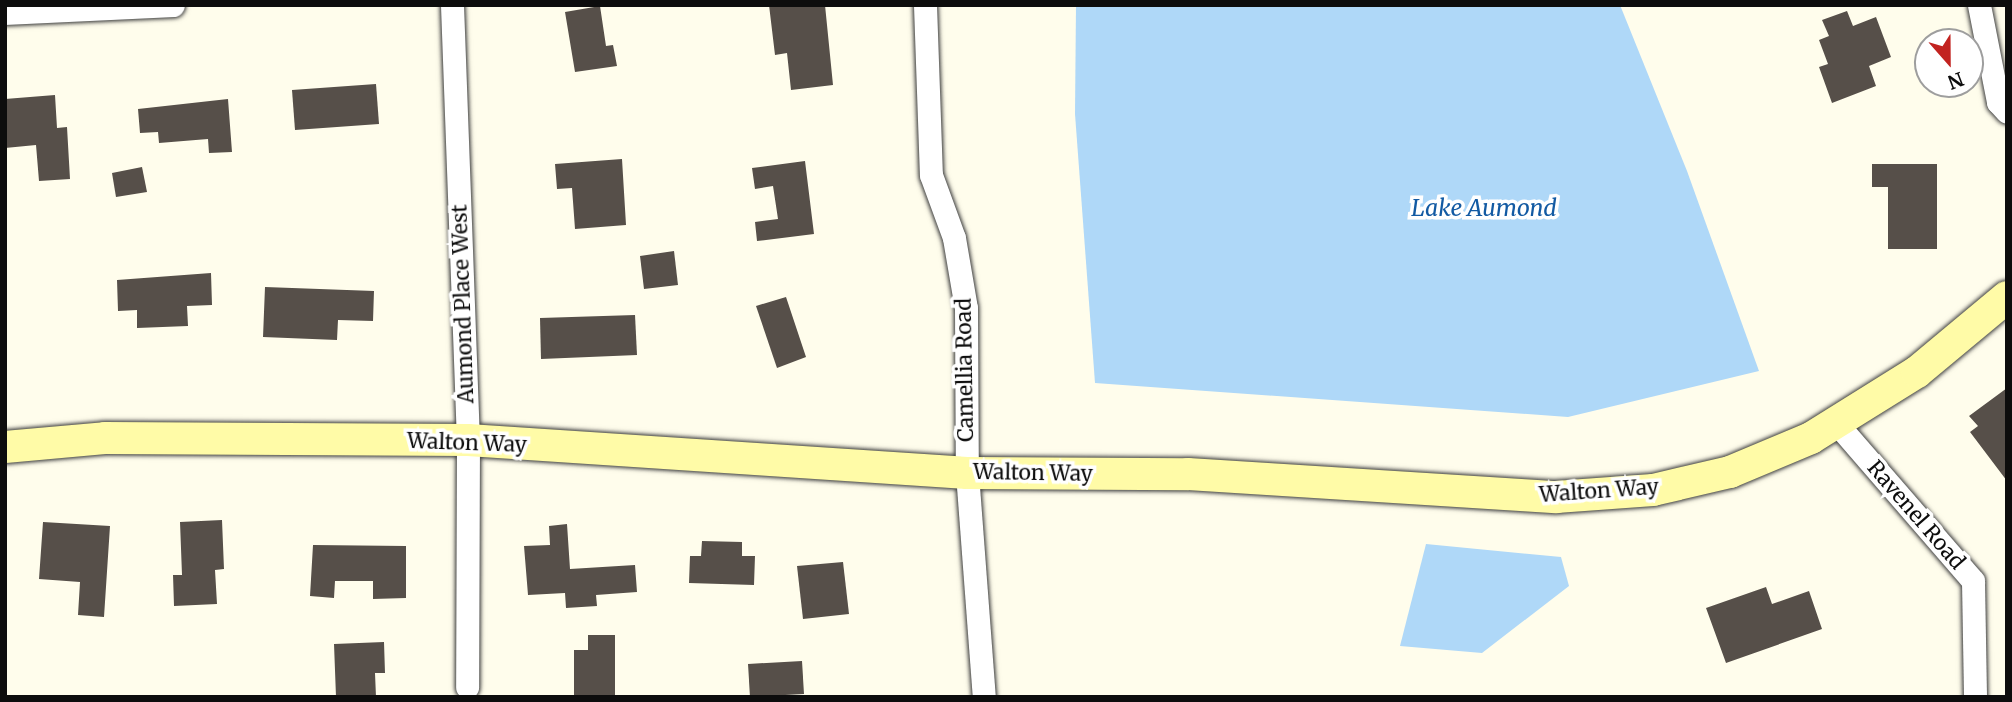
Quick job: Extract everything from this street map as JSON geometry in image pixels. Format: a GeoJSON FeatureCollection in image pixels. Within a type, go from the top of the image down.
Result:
{"type":"FeatureCollection","features":[{"type":"Feature","properties":{"kind":"main road","name":"Walton Way"},"geometry":{"type":"LineString","coordinates":[[5,447],[105,438],[468,440],[967,473],[1188,474],[1556,497],[1653,490],[1730,472],[1838,425],[1965,337],[2007,297]]}},
{"type":"Feature","properties":{"kind":"street"},"geometry":{"type":"LineString","coordinates":[[5,13],[173,5]]}},
{"type":"Feature","properties":{"kind":"street","name":"Aumond Place West"},"geometry":{"type":"LineString","coordinates":[[452,5],[468,440],[467,687]]}},
{"type":"Feature","properties":{"kind":"street","name":"Camellia Road"},"geometry":{"type":"LineString","coordinates":[[925,5],[931,175],[954,238],[966,308],[967,473],[984,697]]}},
{"type":"Feature","properties":{"kind":"street"},"geometry":{"type":"LineString","coordinates":[[1979,5],[1998,102],[2007,112]]}},
{"type":"Feature","properties":{"kind":"street","name":"Ravenel Road"},"geometry":{"type":"LineString","coordinates":[[1838,425],[1973,581],[1975,697]]}},
{"type":"Feature","properties":{"kind":"water","name":"Lake Aumond"},"geometry":{"type":"Polygon","coordinates":[[[1076,5],[1620,5],[1687,171],[1759,371],[1568,417],[1095,383],[1075,114],[1076,5]]]}},
{"type":"Feature","properties":{"kind":"water"},"geometry":{"type":"Polygon","coordinates":[[[1426,544],[1561,557],[1569,586],[1482,653],[1400,646],[1426,544]]]}},
{"type":"Feature","properties":{"kind":"building"},"geometry":{"type":"Polygon","coordinates":[[[769,5],[825,5],[833,85],[791,90],[787,53],[775,55],[769,5]]]}},
{"type":"Feature","properties":{"kind":"building"},"geometry":{"type":"Polygon","coordinates":[[[600,6],[606,46],[613,45],[617,66],[575,72],[565,12],[600,6]]]}},
{"type":"Feature","properties":{"kind":"building"},"geometry":{"type":"Polygon","coordinates":[[[1847,11],[1853,26],[1876,17],[1891,57],[1869,66],[1876,86],[1832,103],[1819,67],[1828,64],[1819,40],[1829,36],[1822,20],[1847,11]]]}},
{"type":"Feature","properties":{"kind":"building"},"geometry":{"type":"Polygon","coordinates":[[[376,84],[379,124],[295,130],[292,90],[376,84]]]}},
{"type":"Feature","properties":{"kind":"building"},"geometry":{"type":"Polygon","coordinates":[[[55,95],[57,128],[67,127],[70,179],[39,181],[36,145],[5,148],[5,99],[55,95]]]}},
{"type":"Feature","properties":{"kind":"building"},"geometry":{"type":"Polygon","coordinates":[[[228,99],[232,152],[209,153],[208,139],[159,143],[158,132],[140,133],[138,109],[228,99]]]}},
{"type":"Feature","properties":{"kind":"building"},"geometry":{"type":"Polygon","coordinates":[[[622,159],[626,225],[575,229],[572,188],[557,189],[555,164],[622,159]]]}},
{"type":"Feature","properties":{"kind":"building"},"geometry":{"type":"Polygon","coordinates":[[[805,161],[814,234],[757,241],[755,222],[778,219],[773,186],[755,189],[752,168],[805,161]]]}},
{"type":"Feature","properties":{"kind":"building"},"geometry":{"type":"Polygon","coordinates":[[[1872,164],[1937,164],[1937,249],[1888,249],[1888,187],[1872,187],[1872,164]]]}},
{"type":"Feature","properties":{"kind":"building"},"geometry":{"type":"Polygon","coordinates":[[[142,167],[147,192],[116,197],[112,173],[142,167]]]}},
{"type":"Feature","properties":{"kind":"building"},"geometry":{"type":"Polygon","coordinates":[[[674,251],[678,285],[644,289],[640,256],[674,251]]]}},
{"type":"Feature","properties":{"kind":"building"},"geometry":{"type":"Polygon","coordinates":[[[211,273],[212,305],[187,306],[188,326],[137,328],[137,310],[118,311],[117,280],[211,273]]]}},
{"type":"Feature","properties":{"kind":"building"},"geometry":{"type":"Polygon","coordinates":[[[265,287],[374,291],[373,321],[338,320],[337,340],[263,337],[265,287]]]}},
{"type":"Feature","properties":{"kind":"building"},"geometry":{"type":"Polygon","coordinates":[[[786,297],[806,357],[777,368],[756,306],[786,297]]]}},
{"type":"Feature","properties":{"kind":"building"},"geometry":{"type":"Polygon","coordinates":[[[635,315],[637,355],[541,359],[540,318],[635,315]]]}},
{"type":"Feature","properties":{"kind":"building"},"geometry":{"type":"Polygon","coordinates":[[[2007,388],[2007,481],[1970,432],[1978,426],[1969,416],[2007,388]]]}},
{"type":"Feature","properties":{"kind":"building"},"geometry":{"type":"Polygon","coordinates":[[[222,520],[224,569],[215,570],[217,604],[174,606],[173,575],[182,575],[180,522],[222,520]]]}},
{"type":"Feature","properties":{"kind":"building"},"geometry":{"type":"Polygon","coordinates":[[[43,522],[110,526],[104,617],[78,615],[80,582],[39,579],[43,522]]]}},
{"type":"Feature","properties":{"kind":"building"},"geometry":{"type":"Polygon","coordinates":[[[567,524],[570,569],[635,565],[637,592],[596,595],[597,606],[566,608],[565,593],[528,595],[524,546],[550,545],[549,526],[567,524]]]}},
{"type":"Feature","properties":{"kind":"building"},"geometry":{"type":"Polygon","coordinates":[[[702,541],[742,542],[742,556],[755,556],[754,585],[689,583],[690,556],[701,556],[702,541]]]}},
{"type":"Feature","properties":{"kind":"building"},"geometry":{"type":"Polygon","coordinates":[[[313,545],[406,546],[406,598],[373,599],[373,581],[335,581],[334,598],[310,596],[313,545]]]}},
{"type":"Feature","properties":{"kind":"building"},"geometry":{"type":"Polygon","coordinates":[[[843,562],[849,614],[803,619],[797,566],[843,562]]]}},
{"type":"Feature","properties":{"kind":"building"},"geometry":{"type":"Polygon","coordinates":[[[1766,587],[1772,604],[1809,591],[1822,629],[1726,663],[1706,608],[1766,587]]]}},
{"type":"Feature","properties":{"kind":"building"},"geometry":{"type":"Polygon","coordinates":[[[588,635],[615,635],[615,697],[574,697],[574,650],[588,650],[588,635]]]}},
{"type":"Feature","properties":{"kind":"building"},"geometry":{"type":"Polygon","coordinates":[[[384,642],[385,673],[375,673],[376,697],[336,697],[334,644],[384,642]]]}},
{"type":"Feature","properties":{"kind":"building"},"geometry":{"type":"Polygon","coordinates":[[[802,661],[804,694],[750,697],[748,664],[802,661]]]}}]}
